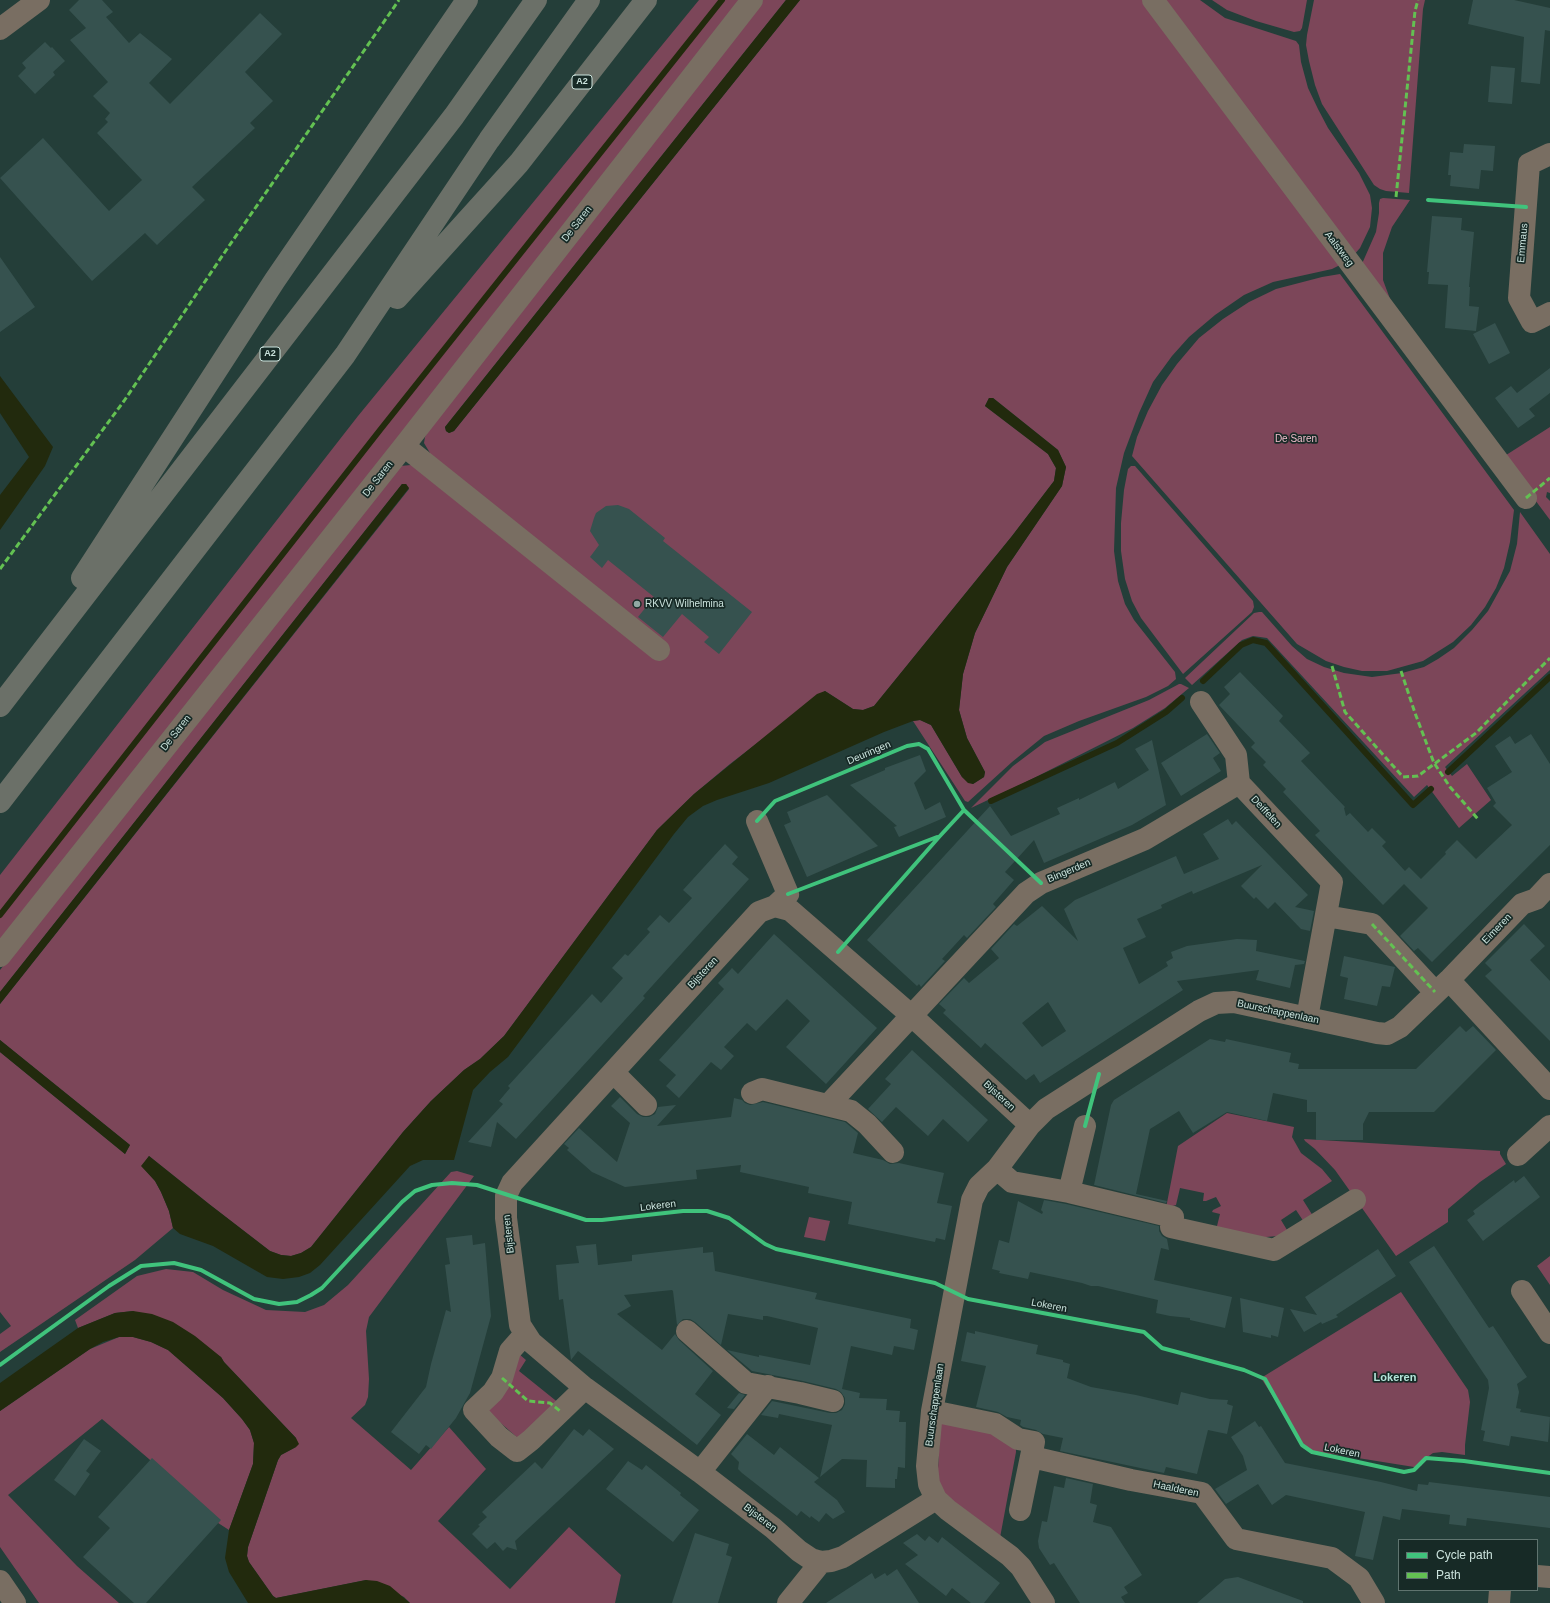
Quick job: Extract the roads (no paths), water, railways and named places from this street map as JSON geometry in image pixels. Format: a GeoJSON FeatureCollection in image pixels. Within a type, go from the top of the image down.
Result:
{"type":"FeatureCollection","features":[{"type":"Feature","properties":{"kind":"highway","name":"A2"},"geometry":{"type":"LineString","coordinates":[[0,705],[275,280],[467,0]]}},
{"type":"Feature","properties":{"kind":"highway","name":"A2"},"geometry":{"type":"LineString","coordinates":[[0,705],[454,116],[536,0]]}},
{"type":"Feature","properties":{"kind":"highway","name":"A2"},"geometry":{"type":"LineString","coordinates":[[0,802],[345,356],[489,140],[589,0]]}},
{"type":"Feature","properties":{"kind":"highway","name":"A2"},"geometry":{"type":"LineString","coordinates":[[345,356],[518,163],[646,0]]}},
{"type":"Feature","properties":{"kind":"street"},"geometry":{"type":"LineString","coordinates":[[0,29],[39,0]]}},
{"type":"Feature","properties":{"kind":"street","name":"De Saren"},"geometry":{"type":"LineString","coordinates":[[0,956],[404,446],[752,0]]}},
{"type":"Feature","properties":{"kind":"street","name":"Aalstweg"},"geometry":{"type":"LineString","coordinates":[[1152,0],[1526,498]]}},
{"type":"Feature","properties":{"kind":"street","name":"Emmaus"},"geometry":{"type":"LineString","coordinates":[[1550,154],[1529,164],[1519,298],[1532,322],[1550,312]]}},
{"type":"Feature","properties":{"kind":"street"},"geometry":{"type":"LineString","coordinates":[[404,446],[659,650]]}},
{"type":"Feature","properties":{"kind":"street"},"geometry":{"type":"LineString","coordinates":[[1201,702],[1236,755],[1239,783]]}},
{"type":"Feature","properties":{"kind":"street","name":"Deiffelen"},"geometry":{"type":"LineString","coordinates":[[1239,783],[1332,882],[1307,1018]]}},
{"type":"Feature","properties":{"kind":"street","name":"Bingerden"},"geometry":{"type":"LineString","coordinates":[[829,1104],[1031,890],[1041,883],[1145,839],[1239,783]]}},
{"type":"Feature","properties":{"kind":"street"},"geometry":{"type":"LineString","coordinates":[[757,821],[788,894],[775,906]]}},
{"type":"Feature","properties":{"kind":"street","name":"Eimeren"},"geometry":{"type":"LineString","coordinates":[[1442,986],[1522,904],[1536,899],[1550,884]]}},
{"type":"Feature","properties":{"kind":"street","name":"Bijsteren"},"geometry":{"type":"LineString","coordinates":[[821,1562],[811,1559],[799,1551],[773,1528],[700,1472],[585,1388],[531,1342],[520,1325],[506,1218],[506,1196],[512,1182],[759,912],[775,906],[790,910],[912,1016],[1030,1125]]}},
{"type":"Feature","properties":{"kind":"street"},"geometry":{"type":"LineString","coordinates":[[1326,916],[1372,924],[1442,986],[1550,1089]]}},
{"type":"Feature","properties":{"kind":"street","name":"Buurschappenlaan"},"geometry":{"type":"LineString","coordinates":[[1044,1603],[1021,1567],[1010,1556],[948,1510],[936,1499],[929,1484],[927,1466],[932,1411],[972,1200],[979,1186],[997,1169],[1030,1125],[1046,1109],[1199,1011],[1216,1003],[1234,1002],[1387,1034],[1400,1027],[1442,986]]}},
{"type":"Feature","properties":{"kind":"street"},"geometry":{"type":"LineString","coordinates":[[613,1072],[646,1105]]}},
{"type":"Feature","properties":{"kind":"street"},"geometry":{"type":"LineString","coordinates":[[752,1093],[762,1088],[829,1104],[851,1111],[867,1124],[893,1152]]}},
{"type":"Feature","properties":{"kind":"street"},"geometry":{"type":"LineString","coordinates":[[1069,1192],[1085,1126]]}},
{"type":"Feature","properties":{"kind":"street"},"geometry":{"type":"LineString","coordinates":[[1518,1155],[1550,1126]]}},
{"type":"Feature","properties":{"kind":"street"},"geometry":{"type":"LineString","coordinates":[[997,1169],[1012,1182],[1069,1192],[1174,1217],[1172,1227],[1274,1250],[1355,1200]]}},
{"type":"Feature","properties":{"kind":"street"},"geometry":{"type":"LineString","coordinates":[[1522,1291],[1550,1333]]}},
{"type":"Feature","properties":{"kind":"street"},"geometry":{"type":"LineString","coordinates":[[687,1331],[746,1382],[833,1401]]}},
{"type":"Feature","properties":{"kind":"street"},"geometry":{"type":"LineString","coordinates":[[525,1334],[510,1351],[502,1378],[493,1392],[474,1410],[499,1436],[517,1451],[531,1440],[585,1388]]}},
{"type":"Feature","properties":{"kind":"street"},"geometry":{"type":"LineString","coordinates":[[700,1472],[768,1386]]}},
{"type":"Feature","properties":{"kind":"street"},"geometry":{"type":"LineString","coordinates":[[932,1411],[995,1424],[1018,1439],[1034,1442],[1020,1510]]}},
{"type":"Feature","properties":{"kind":"street","name":"Haalderen"},"geometry":{"type":"LineString","coordinates":[[1032,1457],[1202,1493],[1236,1539],[1332,1558],[1359,1578],[1374,1603]]}},
{"type":"Feature","properties":{"kind":"street"},"geometry":{"type":"LineString","coordinates":[[788,1603],[821,1562],[831,1561],[843,1557],[936,1499]]}},
{"type":"Feature","properties":{"kind":"street"},"geometry":{"type":"LineString","coordinates":[[1538,1576],[1550,1577]]}},
{"type":"Feature","properties":{"kind":"street"},"geometry":{"type":"LineString","coordinates":[[0,1582],[15,1603]]}},
{"type":"Feature","properties":{"kind":"street"},"geometry":{"type":"LineString","coordinates":[[1499,1603],[1500,1591]]}},
{"type":"Feature","properties":{"kind":"waterway"},"geometry":{"type":"LineString","coordinates":[[0,915],[380,430],[722,0]]}},
{"type":"Feature","properties":{"kind":"waterway"},"geometry":{"type":"LineString","coordinates":[[1203,681],[1241,645],[1253,640],[1266,643],[1413,805],[1431,789]]}},
{"type":"Feature","properties":{"kind":"waterway"},"geometry":{"type":"LineString","coordinates":[[1448,772],[1550,677]]}},
{"type":"Feature","properties":{"kind":"waterway"},"geometry":{"type":"LineString","coordinates":[[991,801],[1117,743],[1166,712],[1182,698]]}},
{"type":"Feature","properties":{"kind":"place","name":"RKVV Wilhelmina"},"geometry":{"type":"Point","coordinates":[637,604]}},
{"type":"Feature","properties":{"kind":"district","name":"Lokeren"},"geometry":{"type":"Point","coordinates":[1395,1378]}}]}
